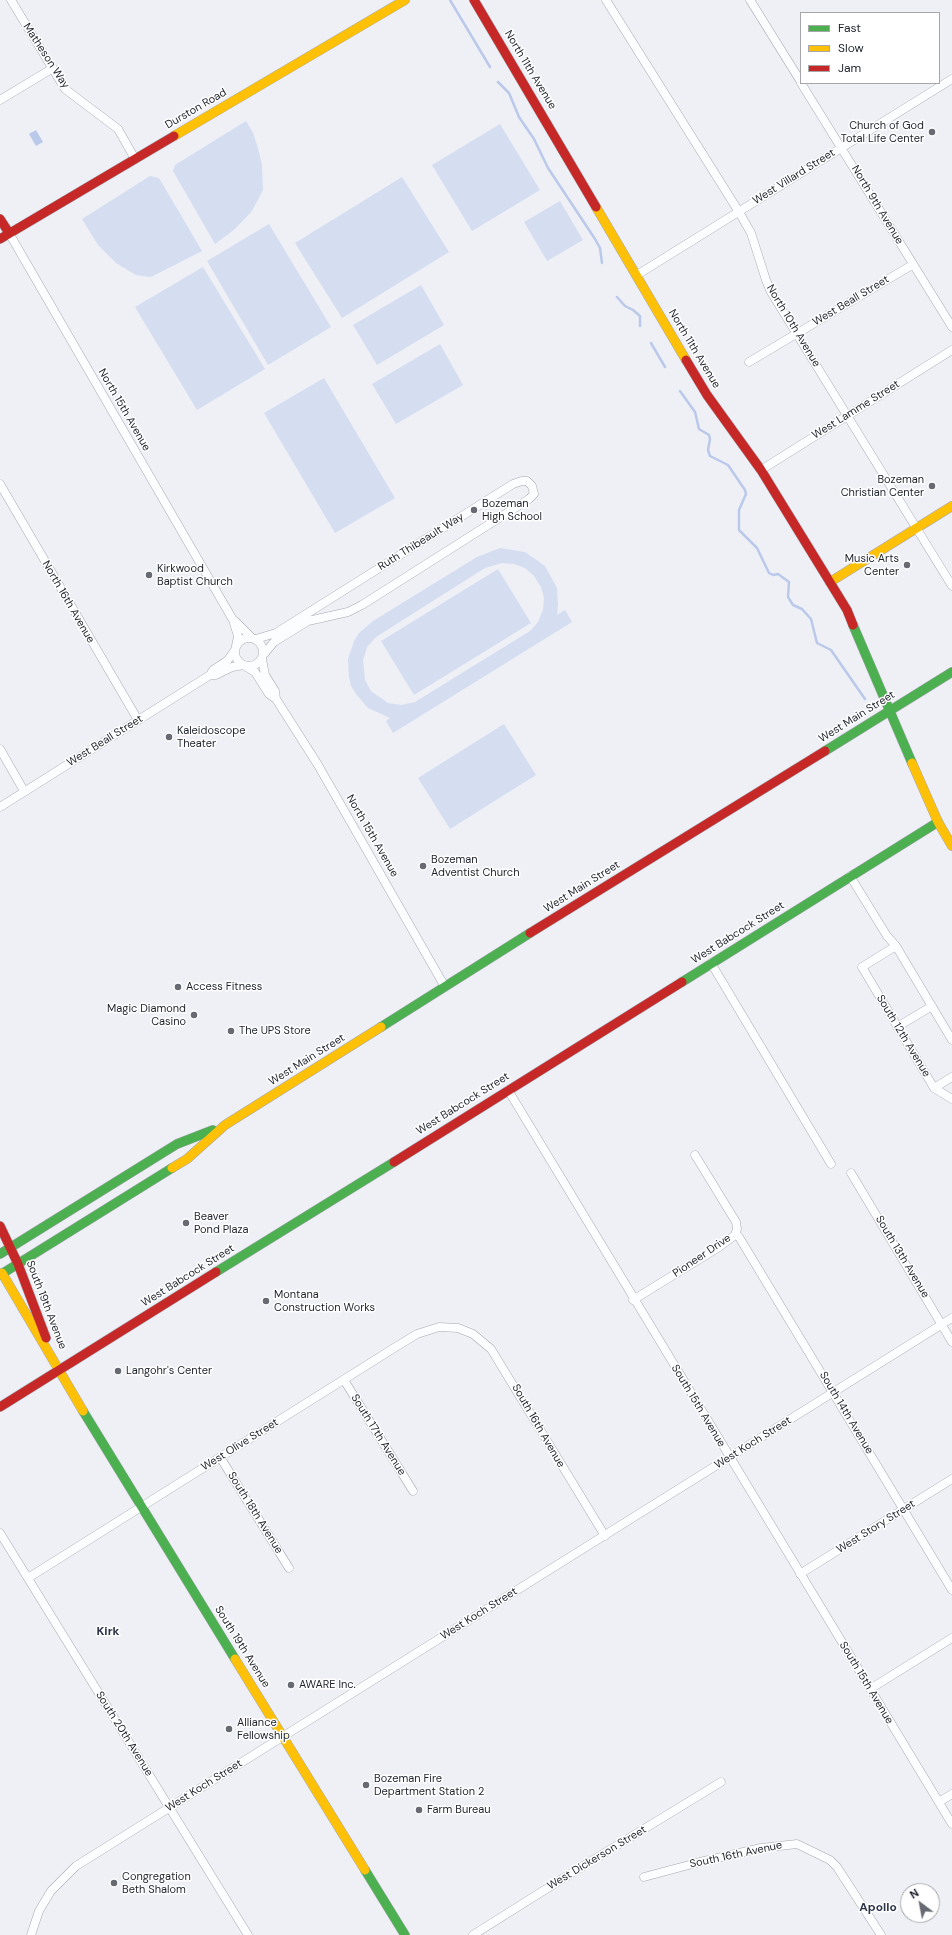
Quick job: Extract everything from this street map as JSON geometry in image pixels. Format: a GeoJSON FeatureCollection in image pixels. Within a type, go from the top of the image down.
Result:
{"type":"FeatureCollection","features":[{"type":"Feature","properties":{"kind":"main road","name":"Durston Road"},"geometry":{"type":"LineString","coordinates":[[0,239],[405,0]]}},
{"type":"Feature","properties":{"kind":"main road","name":"North 11th Avenue"},"geometry":{"type":"LineString","coordinates":[[474,0],[707,395],[761,470],[847,610],[858,631],[938,822],[948,831],[952,846]]}},
{"type":"Feature","properties":{"kind":"main road","name":"North 15th Avenue"},"geometry":{"type":"LineString","coordinates":[[0,219],[9,233]]}},
{"type":"Feature","properties":{"kind":"main road"},"geometry":{"type":"LineString","coordinates":[[830,582],[952,506]]}},
{"type":"Feature","properties":{"kind":"main road","name":"West Main Street"},"geometry":{"type":"LineString","coordinates":[[1,1273],[18,1264],[187,1159],[225,1125],[952,672]]}},
{"type":"Feature","properties":{"kind":"main road","name":"West Babcock Street"},"geometry":{"type":"LineString","coordinates":[[0,1407],[938,822]]}},
{"type":"Feature","properties":{"kind":"main road","name":"West Main Street"},"geometry":{"type":"LineString","coordinates":[[0,1254],[178,1144],[225,1125]]}},
{"type":"Feature","properties":{"kind":"main road","name":"South 19th Avenue"},"geometry":{"type":"LineString","coordinates":[[0,1226],[18,1264],[58,1371]]}},
{"type":"Feature","properties":{"kind":"main road","name":"South 19th Avenue"},"geometry":{"type":"LineString","coordinates":[[1,1273],[58,1371],[284,1736],[405,1935]]}},
{"type":"Feature","properties":{"kind":"street","name":"Matheson Way"},"geometry":{"type":"LineString","coordinates":[[11,0],[65,89],[118,129],[135,159]]}},
{"type":"Feature","properties":{"kind":"street","name":"North 10th Avenue"},"geometry":{"type":"LineString","coordinates":[[606,0],[739,212],[754,239],[766,280],[796,334],[952,586]]}},
{"type":"Feature","properties":{"kind":"street","name":"North 9th Avenue"},"geometry":{"type":"LineString","coordinates":[[750,0],[800,81]]}},
{"type":"Feature","properties":{"kind":"street"},"geometry":{"type":"LineString","coordinates":[[0,100],[53,68]]}},
{"type":"Feature","properties":{"kind":"street","name":"West Villard Street"},"geometry":{"type":"LineString","coordinates":[[637,275],[952,79]]}},
{"type":"Feature","properties":{"kind":"street","name":"North 9th Avenue"},"geometry":{"type":"LineString","coordinates":[[802,84],[842,147],[912,265],[952,327]]}},
{"type":"Feature","properties":{"kind":"street","name":"North 15th Avenue"},"geometry":{"type":"LineString","coordinates":[[9,233],[228,612],[238,636],[236,648]]}},
{"type":"Feature","properties":{"kind":"street","name":"West Beall Street"},"geometry":{"type":"LineString","coordinates":[[749,362],[912,265]]}},
{"type":"Feature","properties":{"kind":"street","name":"West Lamme Street"},"geometry":{"type":"LineString","coordinates":[[761,470],[952,350]]}},
{"type":"Feature","properties":{"kind":"street","name":"Ruth Thibeault Way"},"geometry":{"type":"LineString","coordinates":[[254,638],[276,633],[513,484],[527,481],[532,486],[534,494],[530,499],[362,605],[348,612],[308,621],[274,642],[263,656]]}},
{"type":"Feature","properties":{"kind":"street","name":"North 16th Avenue"},"geometry":{"type":"LineString","coordinates":[[0,484],[138,720]]}},
{"type":"Feature","properties":{"kind":"street","name":"North 15th Avenue"},"geometry":{"type":"LineString","coordinates":[[228,612],[254,638]]}},
{"type":"Feature","properties":{"kind":"street"},"geometry":{"type":"LineString","coordinates":[[254,638],[262,645],[263,656],[255,665],[244,666],[237,660],[236,648],[242,639],[254,638]]}},
{"type":"Feature","properties":{"kind":"street","name":"West Beall Street"},"geometry":{"type":"LineString","coordinates":[[0,807],[210,675],[213,670],[228,660],[236,648]]}},
{"type":"Feature","properties":{"kind":"street","name":"North 15th Avenue"},"geometry":{"type":"LineString","coordinates":[[263,656],[265,674],[275,691],[276,699]]}},
{"type":"Feature","properties":{"kind":"street","name":"West Beall Street"},"geometry":{"type":"LineString","coordinates":[[210,675],[216,675],[232,667],[244,666]]}},
{"type":"Feature","properties":{"kind":"street","name":"North 15th Avenue"},"geometry":{"type":"LineString","coordinates":[[244,666],[255,672],[269,694],[276,699],[318,764],[445,987]]}},
{"type":"Feature","properties":{"kind":"street"},"geometry":{"type":"LineString","coordinates":[[0,750],[24,791]]}},
{"type":"Feature","properties":{"kind":"street"},"geometry":{"type":"LineString","coordinates":[[850,876],[887,936],[896,946],[952,1040]]}},
{"type":"Feature","properties":{"kind":"street","name":"South 12th Avenue"},"geometry":{"type":"LineString","coordinates":[[896,946],[862,967],[934,1088],[952,1099]]}},
{"type":"Feature","properties":{"kind":"street"},"geometry":{"type":"LineString","coordinates":[[711,963],[831,1164]]}},
{"type":"Feature","properties":{"kind":"street"},"geometry":{"type":"LineString","coordinates":[[897,1028],[932,1006]]}},
{"type":"Feature","properties":{"kind":"street"},"geometry":{"type":"LineString","coordinates":[[934,1088],[952,1077]]}},
{"type":"Feature","properties":{"kind":"street","name":"South 15th Avenue"},"geometry":{"type":"LineString","coordinates":[[508,1090],[633,1300],[952,1824]]}},
{"type":"Feature","properties":{"kind":"street","name":"Pioneer Drive"},"geometry":{"type":"LineString","coordinates":[[633,1300],[719,1247],[735,1235],[737,1229],[736,1222],[695,1155]]}},
{"type":"Feature","properties":{"kind":"street","name":"South 13th Avenue"},"geometry":{"type":"LineString","coordinates":[[851,1172],[952,1342]]}},
{"type":"Feature","properties":{"kind":"street","name":"South 14th Avenue"},"geometry":{"type":"LineString","coordinates":[[739,1237],[834,1392],[952,1590]]}},
{"type":"Feature","properties":{"kind":"street","name":"West Koch Street"},"geometry":{"type":"LineString","coordinates":[[31,1935],[39,1911],[51,1891],[76,1866],[404,1659],[605,1536],[952,1318]]}},
{"type":"Feature","properties":{"kind":"street","name":"West Olive Street"},"geometry":{"type":"LineString","coordinates":[[28,1578],[417,1334],[439,1327],[458,1328]]}},
{"type":"Feature","properties":{"kind":"street","name":"South 16th Avenue"},"geometry":{"type":"LineString","coordinates":[[458,1328],[473,1334],[491,1349],[605,1536]]}},
{"type":"Feature","properties":{"kind":"street","name":"South 17th Avenue"},"geometry":{"type":"LineString","coordinates":[[344,1380],[413,1491]]}},
{"type":"Feature","properties":{"kind":"street","name":"South 18th Avenue"},"geometry":{"type":"LineString","coordinates":[[220,1457],[289,1568]]}},
{"type":"Feature","properties":{"kind":"street","name":"West Story Street"},"geometry":{"type":"LineString","coordinates":[[800,1574],[952,1479]]}},
{"type":"Feature","properties":{"kind":"street","name":"South 20th Avenue"},"geometry":{"type":"LineString","coordinates":[[0,1533],[248,1935]]}},
{"type":"Feature","properties":{"kind":"street"},"geometry":{"type":"LineString","coordinates":[[870,1689],[952,1638]]}},
{"type":"Feature","properties":{"kind":"street","name":"West Dickerson Street"},"geometry":{"type":"LineString","coordinates":[[473,1935],[562,1878],[721,1782]]}},
{"type":"Feature","properties":{"kind":"street"},"geometry":{"type":"LineString","coordinates":[[939,1802],[952,1794]]}},
{"type":"Feature","properties":{"kind":"street","name":"South 16th Avenue"},"geometry":{"type":"LineString","coordinates":[[644,1877],[761,1848],[797,1844],[830,1860],[837,1867],[881,1935]]}},
{"type":"Feature","properties":{"kind":"shaded area"},"geometry":{"type":"Polygon","coordinates":[[[246,121],[253,133],[258,148],[262,165],[263,190],[252,211],[235,229],[215,244],[173,171],[175,165],[246,121]]]}},
{"type":"Feature","properties":{"kind":"shaded area"},"geometry":{"type":"Polygon","coordinates":[[[500,124],[540,190],[472,231],[432,165],[500,124]]]}},
{"type":"Feature","properties":{"kind":"shaded area"},"geometry":{"type":"Polygon","coordinates":[[[150,176],[159,178],[202,251],[151,277],[136,275],[116,263],[98,245],[82,219],[150,176]]]}},
{"type":"Feature","properties":{"kind":"shaded area"},"geometry":{"type":"Polygon","coordinates":[[[402,177],[449,252],[342,318],[295,243],[402,177]]]}},
{"type":"Feature","properties":{"kind":"shaded area"},"geometry":{"type":"Polygon","coordinates":[[[560,201],[583,240],[547,261],[524,222],[560,201]]]}},
{"type":"Feature","properties":{"kind":"shaded area"},"geometry":{"type":"Polygon","coordinates":[[[269,224],[331,327],[268,365],[207,261],[269,224]]]}},
{"type":"Feature","properties":{"kind":"shaded area"},"geometry":{"type":"Polygon","coordinates":[[[203,267],[265,369],[197,410],[135,307],[203,267]]]}},
{"type":"Feature","properties":{"kind":"shaded area"},"geometry":{"type":"Polygon","coordinates":[[[421,285],[444,325],[377,365],[353,325],[421,285]]]}},
{"type":"Feature","properties":{"kind":"shaded area"},"geometry":{"type":"Polygon","coordinates":[[[440,344],[463,385],[396,424],[372,384],[440,344]]]}},
{"type":"Feature","properties":{"kind":"shaded area"},"geometry":{"type":"Polygon","coordinates":[[[324,378],[395,498],[335,533],[264,413],[324,378]]]}},
{"type":"Feature","properties":{"kind":"shaded area"},"geometry":{"type":"Polygon","coordinates":[[[500,548],[525,552],[545,566],[557,588],[557,615],[565,610],[572,622],[393,733],[386,721],[390,718],[368,708],[351,686],[348,659],[354,641],[359,633],[373,621],[477,557],[500,548]],[[502,563],[485,568],[376,637],[367,647],[363,660],[365,680],[371,691],[388,703],[401,705],[415,702],[530,631],[538,622],[543,610],[544,598],[541,587],[534,576],[525,568],[514,564],[502,563]]]}},
{"type":"Feature","properties":{"kind":"shaded area"},"geometry":{"type":"Polygon","coordinates":[[[498,569],[531,623],[414,695],[381,641],[498,569]]]}},
{"type":"Feature","properties":{"kind":"shaded area"},"geometry":{"type":"Polygon","coordinates":[[[504,724],[536,775],[450,829],[418,778],[504,724]]]}},
{"type":"Feature","properties":{"kind":"water"},"geometry":{"type":"Polygon","coordinates":[[[36,130],[43,142],[36,146],[29,134],[36,130]]]}},
{"type":"Feature","properties":{"kind":"waterway"},"geometry":{"type":"LineString","coordinates":[[450,0],[490,67]]}},
{"type":"Feature","properties":{"kind":"waterway"},"geometry":{"type":"LineString","coordinates":[[498,82],[509,93],[519,117],[534,139],[548,168],[595,239],[600,248],[602,263]]}},
{"type":"Feature","properties":{"kind":"waterway"},"geometry":{"type":"LineString","coordinates":[[617,297],[625,306],[640,316],[640,326]]}},
{"type":"Feature","properties":{"kind":"waterway"},"geometry":{"type":"LineString","coordinates":[[651,343],[665,367]]}},
{"type":"Feature","properties":{"kind":"waterway"},"geometry":{"type":"LineString","coordinates":[[680,391],[695,412],[699,429],[709,435],[710,439],[708,450],[710,456],[728,465],[745,490],[746,494],[739,510],[739,530],[757,548],[769,573],[773,575],[778,574],[789,582],[788,597],[793,605],[802,609],[811,619],[817,643],[831,650],[865,699]]}},
{"type":"Feature","properties":{"kind":"traffic: fast"},"geometry":{"type":"LineString","coordinates":[[853,625],[912,763]]}},
{"type":"Feature","properties":{"kind":"traffic: fast"},"geometry":{"type":"LineString","coordinates":[[825,751],[952,672]]}},
{"type":"Feature","properties":{"kind":"traffic: fast"},"geometry":{"type":"LineString","coordinates":[[682,982],[938,822]]}},
{"type":"Feature","properties":{"kind":"traffic: fast"},"geometry":{"type":"LineString","coordinates":[[381,1027],[530,933]]}},
{"type":"Feature","properties":{"kind":"traffic: fast"},"geometry":{"type":"LineString","coordinates":[[0,1254],[177,1144],[213,1130]]}},
{"type":"Feature","properties":{"kind":"traffic: fast"},"geometry":{"type":"LineString","coordinates":[[216,1272],[394,1162]]}},
{"type":"Feature","properties":{"kind":"traffic: fast"},"geometry":{"type":"LineString","coordinates":[[0,1275],[172,1168]]}},
{"type":"Feature","properties":{"kind":"traffic: fast"},"geometry":{"type":"LineString","coordinates":[[83,1411],[235,1659]]}},
{"type":"Feature","properties":{"kind":"traffic: fast"},"geometry":{"type":"LineString","coordinates":[[365,1870],[405,1935]]}},
{"type":"Feature","properties":{"kind":"traffic: slow"},"geometry":{"type":"LineString","coordinates":[[174,136],[405,0]]}},
{"type":"Feature","properties":{"kind":"traffic: slow"},"geometry":{"type":"LineString","coordinates":[[596,207],[686,360]]}},
{"type":"Feature","properties":{"kind":"traffic: slow"},"geometry":{"type":"LineString","coordinates":[[830,582],[952,506]]}},
{"type":"Feature","properties":{"kind":"traffic: slow"},"geometry":{"type":"LineString","coordinates":[[912,763],[938,822],[952,846]]}},
{"type":"Feature","properties":{"kind":"traffic: slow"},"geometry":{"type":"LineString","coordinates":[[172,1168],[187,1159],[225,1125],[381,1027]]}},
{"type":"Feature","properties":{"kind":"traffic: slow"},"geometry":{"type":"LineString","coordinates":[[2,1273],[83,1411]]}},
{"type":"Feature","properties":{"kind":"traffic: slow"},"geometry":{"type":"LineString","coordinates":[[235,1659],[365,1870]]}},
{"type":"Feature","properties":{"kind":"traffic: jam"},"geometry":{"type":"LineString","coordinates":[[474,0],[596,207]]}},
{"type":"Feature","properties":{"kind":"traffic: jam"},"geometry":{"type":"LineString","coordinates":[[0,239],[174,136]]}},
{"type":"Feature","properties":{"kind":"traffic: jam"},"geometry":{"type":"LineString","coordinates":[[0,219],[9,233]]}},
{"type":"Feature","properties":{"kind":"traffic: jam"},"geometry":{"type":"LineString","coordinates":[[686,360],[707,395],[761,470],[847,610],[853,625]]}},
{"type":"Feature","properties":{"kind":"traffic: jam"},"geometry":{"type":"LineString","coordinates":[[530,933],[825,751]]}},
{"type":"Feature","properties":{"kind":"traffic: jam"},"geometry":{"type":"LineString","coordinates":[[394,1162],[682,982]]}},
{"type":"Feature","properties":{"kind":"traffic: jam"},"geometry":{"type":"LineString","coordinates":[[0,1226],[18,1264]]}},
{"type":"Feature","properties":{"kind":"traffic: jam"},"geometry":{"type":"LineString","coordinates":[[18,1264],[46,1338]]}},
{"type":"Feature","properties":{"kind":"traffic: jam"},"geometry":{"type":"LineString","coordinates":[[0,1407],[216,1272]]}},
{"type":"Feature","properties":{"kind":"place","name":"Church of God Total Life Center"},"geometry":{"type":"Point","coordinates":[932,132]}},
{"type":"Feature","properties":{"kind":"place","name":"Bozeman Christian Center"},"geometry":{"type":"Point","coordinates":[932,486]}},
{"type":"Feature","properties":{"kind":"place","name":"Bozeman High School"},"geometry":{"type":"Point","coordinates":[474,510]}},
{"type":"Feature","properties":{"kind":"place","name":"Music Arts Center"},"geometry":{"type":"Point","coordinates":[907,565]}},
{"type":"Feature","properties":{"kind":"place","name":"Kirkwood Baptist Church"},"geometry":{"type":"Point","coordinates":[149,575]}},
{"type":"Feature","properties":{"kind":"place","name":"Kaleidoscope Theater"},"geometry":{"type":"Point","coordinates":[169,737]}},
{"type":"Feature","properties":{"kind":"place","name":"Bozeman Adventist Church"},"geometry":{"type":"Point","coordinates":[423,866]}},
{"type":"Feature","properties":{"kind":"place","name":"Access Fitness"},"geometry":{"type":"Point","coordinates":[178,987]}},
{"type":"Feature","properties":{"kind":"place","name":"Magic Diamond Casino"},"geometry":{"type":"Point","coordinates":[194,1015]}},
{"type":"Feature","properties":{"kind":"place","name":"The UPS Store"},"geometry":{"type":"Point","coordinates":[231,1031]}},
{"type":"Feature","properties":{"kind":"place","name":"Beaver Pond Plaza"},"geometry":{"type":"Point","coordinates":[186,1223]}},
{"type":"Feature","properties":{"kind":"place","name":"Montana Construction Works"},"geometry":{"type":"Point","coordinates":[266,1301]}},
{"type":"Feature","properties":{"kind":"place","name":"Langohr's Center"},"geometry":{"type":"Point","coordinates":[118,1371]}},
{"type":"Feature","properties":{"kind":"place","name":"AWARE Inc."},"geometry":{"type":"Point","coordinates":[291,1685]}},
{"type":"Feature","properties":{"kind":"place","name":"Alliance Fellowship"},"geometry":{"type":"Point","coordinates":[229,1729]}},
{"type":"Feature","properties":{"kind":"place","name":"Bozeman Fire Department Station 2"},"geometry":{"type":"Point","coordinates":[366,1785]}},
{"type":"Feature","properties":{"kind":"place","name":"Farm Bureau"},"geometry":{"type":"Point","coordinates":[419,1810]}},
{"type":"Feature","properties":{"kind":"place","name":"Congregation Beth Shalom"},"geometry":{"type":"Point","coordinates":[114,1883]}},
{"type":"Feature","properties":{"kind":"district","name":"Kirk"},"geometry":{"type":"Point","coordinates":[108,1632]}},
{"type":"Feature","properties":{"kind":"district","name":"Apollo"},"geometry":{"type":"Point","coordinates":[878,1908]}}]}
